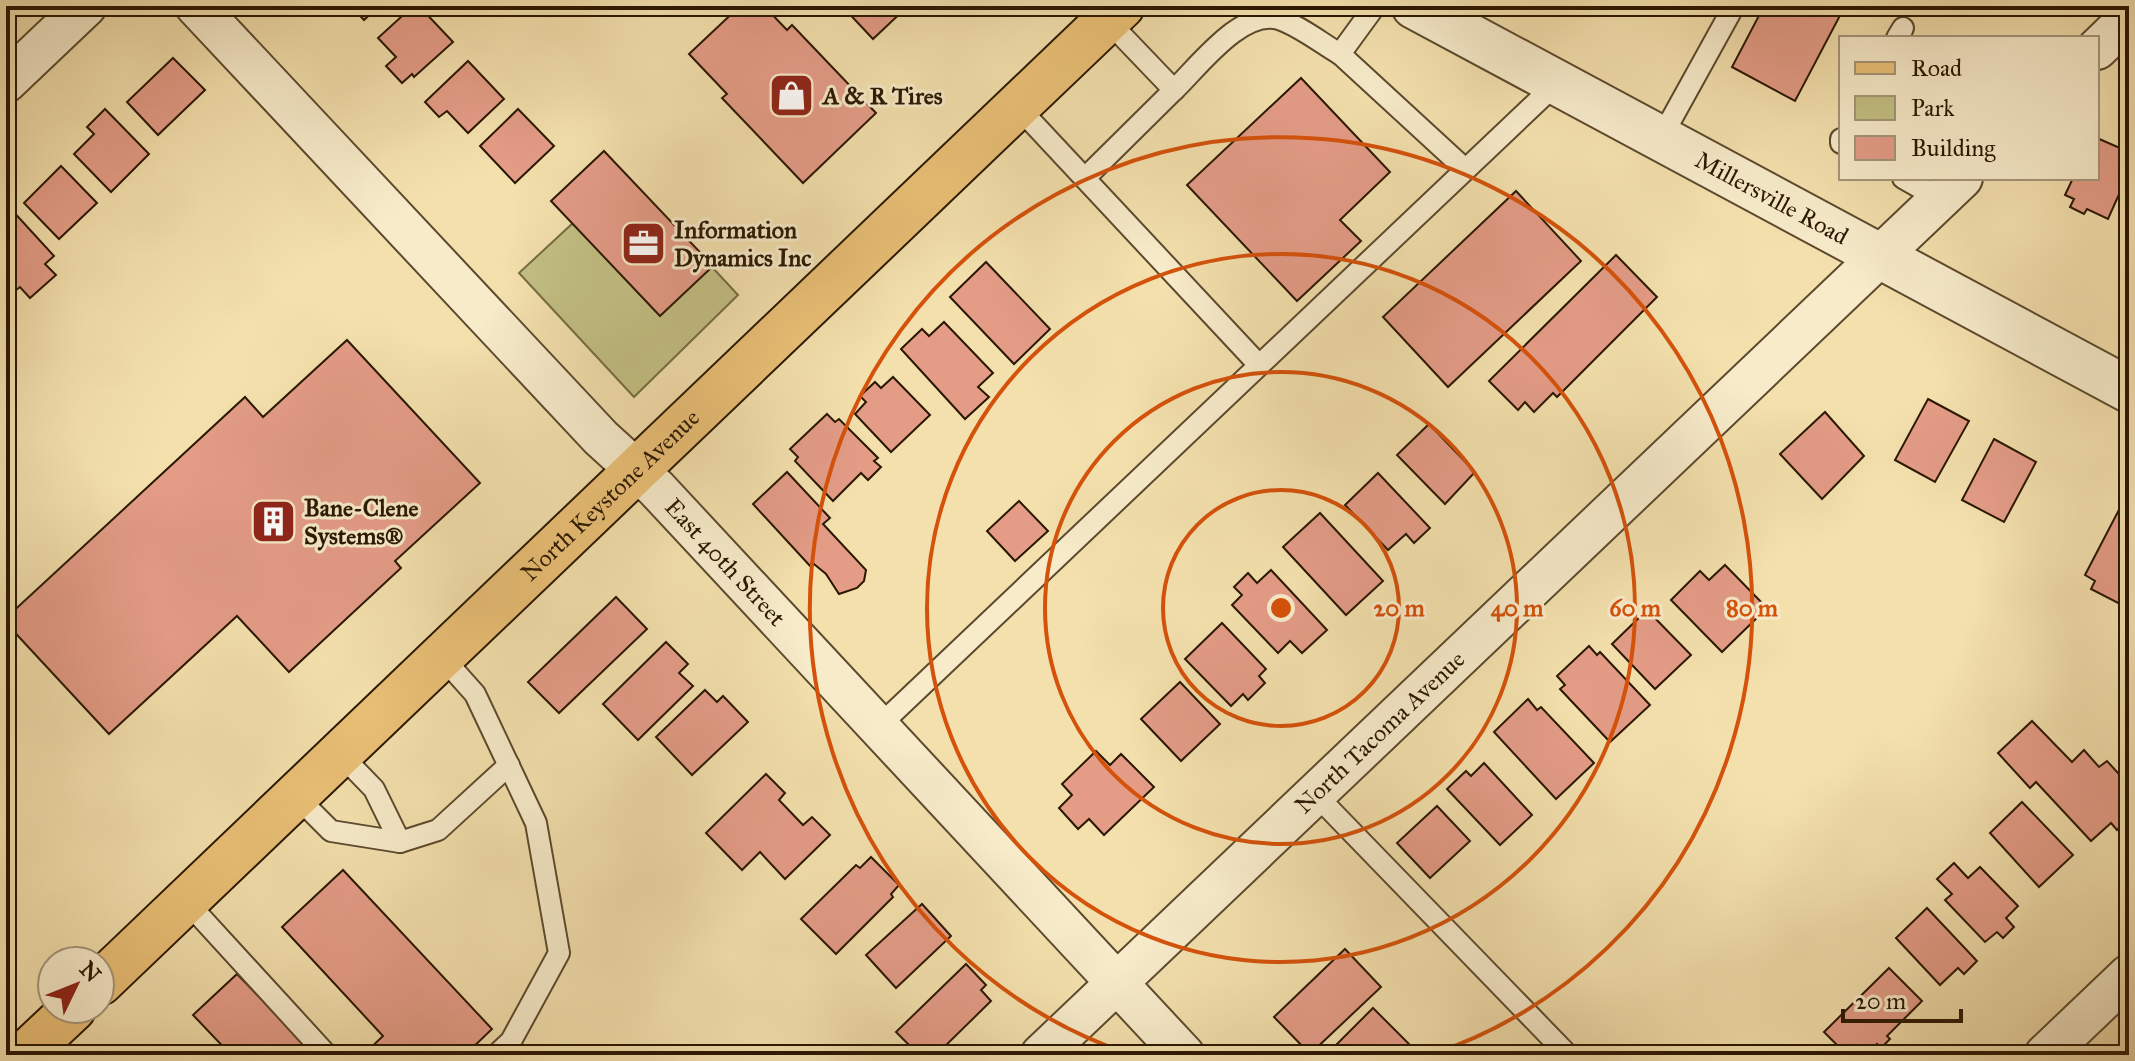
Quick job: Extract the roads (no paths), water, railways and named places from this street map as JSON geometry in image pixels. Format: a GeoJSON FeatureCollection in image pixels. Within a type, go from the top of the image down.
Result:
{"type":"FeatureCollection","features":[{"type":"Feature","properties":{"kind":"main road","name":"North Keystone Avenue"},"geometry":{"type":"LineString","coordinates":[[116,968],[1115,13]]}},
{"type":"Feature","properties":{"kind":"main road"},"geometry":{"type":"LineString","coordinates":[[24,1055],[56,1025]]}},
{"type":"Feature","properties":{"kind":"street"},"geometry":{"type":"LineString","coordinates":[[6,82],[86,6]]}},
{"type":"Feature","properties":{"kind":"street","name":"East 40th Street"},"geometry":{"type":"LineString","coordinates":[[196,6],[1184,1055]]}},
{"type":"Feature","properties":{"kind":"street","name":"Millersville Road"},"geometry":{"type":"LineString","coordinates":[[1426,9],[1557,83],[2129,390]]}},
{"type":"Feature","properties":{"kind":"street"},"geometry":{"type":"LineString","coordinates":[[2099,47],[2129,18]]}},
{"type":"Feature","properties":{"kind":"street","name":"North Tacoma Avenue"},"geometry":{"type":"LineString","coordinates":[[1041,1055],[1951,188]]}},
{"type":"Feature","properties":{"kind":"street"},"geometry":{"type":"LineString","coordinates":[[2045,1055],[2129,975]]}},
{"type":"Feature","properties":{"kind":"lane"},"geometry":{"type":"LineString","coordinates":[[1340,54],[1375,6]]}},
{"type":"Feature","properties":{"kind":"lane"},"geometry":{"type":"LineString","coordinates":[[1661,138],[1734,6]]}},
{"type":"Feature","properties":{"kind":"lane"},"geometry":{"type":"LineString","coordinates":[[1115,13],[1174,90]]}},
{"type":"Feature","properties":{"kind":"lane"},"geometry":{"type":"LineString","coordinates":[[1085,178],[1244,23],[1259,17],[1280,20],[1340,54],[1465,169]]}},
{"type":"Feature","properties":{"kind":"lane"},"geometry":{"type":"LineString","coordinates":[[878,727],[1557,83]]}},
{"type":"Feature","properties":{"kind":"lane"},"geometry":{"type":"LineString","coordinates":[[1017,106],[1259,365]]}},
{"type":"Feature","properties":{"kind":"lane"},"geometry":{"type":"LineString","coordinates":[[1913,180],[1951,188]]}},
{"type":"Feature","properties":{"kind":"lane"},"geometry":{"type":"LineString","coordinates":[[442,657],[475,694],[536,823],[559,953],[511,1041],[496,1055]]}},
{"type":"Feature","properties":{"kind":"lane"},"geometry":{"type":"LineString","coordinates":[[340,754],[374,789],[400,842]]}},
{"type":"Feature","properties":{"kind":"lane"},"geometry":{"type":"LineString","coordinates":[[296,796],[331,831],[400,842],[438,830],[509,765]]}},
{"type":"Feature","properties":{"kind":"lane"},"geometry":{"type":"LineString","coordinates":[[1315,794],[1568,1055]]}},
{"type":"Feature","properties":{"kind":"lane"},"geometry":{"type":"LineString","coordinates":[[186,901],[327,1055]]}},
{"type":"Feature","properties":{"kind":"place","name":"A & R Tires"},"geometry":{"type":"Point","coordinates":[792,96]}},
{"type":"Feature","properties":{"kind":"place","name":"Information Dynamics Inc"},"geometry":{"type":"Point","coordinates":[643,244]}},
{"type":"Feature","properties":{"kind":"place","name":"Bane-Clene Systems®"},"geometry":{"type":"Point","coordinates":[273,522]}}]}
